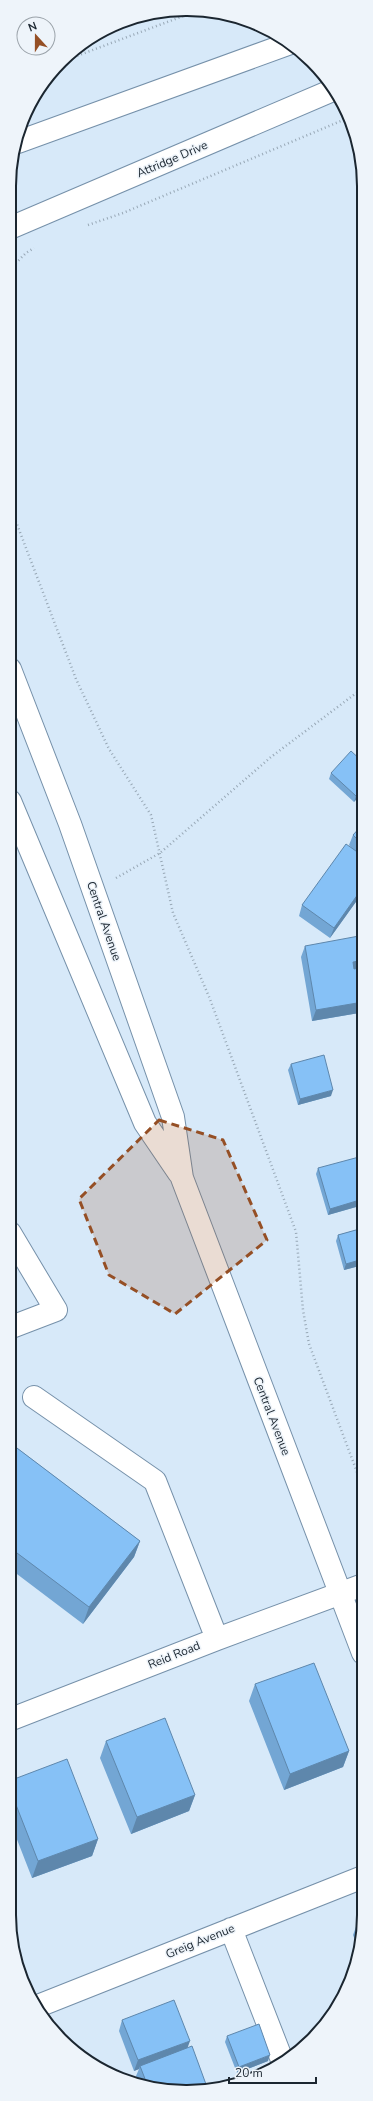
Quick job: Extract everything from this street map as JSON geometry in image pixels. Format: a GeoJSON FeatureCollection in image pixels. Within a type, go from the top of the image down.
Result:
{"type":"FeatureCollection","features":[{"type":"Feature","properties":{"kind":"main road"},"geometry":{"type":"LineString","coordinates":[[22,140],[283,46]]}},
{"type":"Feature","properties":{"kind":"main road","name":"Attridge Drive"},"geometry":{"type":"LineString","coordinates":[[16,227],[328,92]]}},
{"type":"Feature","properties":{"kind":"main road"},"geometry":{"type":"LineString","coordinates":[[25,131],[58,128]]}},
{"type":"Feature","properties":{"kind":"main road","name":"Central Avenue"},"geometry":{"type":"LineString","coordinates":[[16,684],[70,824],[173,1117],[182,1178],[357,1637]]}},
{"type":"Feature","properties":{"kind":"main road","name":"Central Avenue"},"geometry":{"type":"LineString","coordinates":[[16,815],[145,1123],[182,1178]]}},
{"type":"Feature","properties":{"kind":"main road"},"geometry":{"type":"LineString","coordinates":[[16,1243],[56,1310],[16,1326]]}},
{"type":"Feature","properties":{"kind":"main road"},"geometry":{"type":"LineString","coordinates":[[34,1397],[155,1481],[217,1639]]}},
{"type":"Feature","properties":{"kind":"main road","name":"Reid Road"},"geometry":{"type":"LineString","coordinates":[[16,1712],[357,1587]]}},
{"type":"Feature","properties":{"kind":"main road","name":"Greig Avenue"},"geometry":{"type":"LineString","coordinates":[[42,2004],[357,1879]]}},
{"type":"Feature","properties":{"kind":"main road"},"geometry":{"type":"LineString","coordinates":[[231,1929],[281,2056]]}},
{"type":"Feature","properties":{"kind":"path"},"geometry":{"type":"LineString","coordinates":[[76,56],[183,16]]}},
{"type":"Feature","properties":{"kind":"path"},"geometry":{"type":"LineString","coordinates":[[81,228],[123,213],[343,120]]}},
{"type":"Feature","properties":{"kind":"path"},"geometry":{"type":"LineString","coordinates":[[16,262],[26,253],[40,245]]}},
{"type":"Feature","properties":{"kind":"path"},"geometry":{"type":"LineString","coordinates":[[16,522],[76,679],[109,749],[151,815],[173,913],[210,999],[296,1232],[303,1310],[309,1344],[357,1472]]}},
{"type":"Feature","properties":{"kind":"path"},"geometry":{"type":"LineString","coordinates":[[94,892],[160,853],[271,757],[357,692]]}},
{"type":"Feature","properties":{"kind":"highlighted area"},"geometry":{"type":"Polygon","coordinates":[[[159,1120],[223,1140],[267,1240],[175,1314],[109,1275],[79,1199],[159,1120]]]}},
{"type":"Feature","properties":{"kind":"building"},"geometry":{"type":"Polygon","coordinates":[[[351,751],[357,756],[357,795],[356,796],[331,773],[351,751]]]}},
{"type":"Feature","properties":{"kind":"building"},"geometry":{"type":"Polygon","coordinates":[[[357,831],[357,839],[353,835],[357,831]]]}},
{"type":"Feature","properties":{"kind":"building"},"geometry":{"type":"Polygon","coordinates":[[[346,844],[357,852],[357,895],[334,928],[302,905],[346,844]]]}},
{"type":"Feature","properties":{"kind":"building"},"geometry":{"type":"Polygon","coordinates":[[[357,936],[357,961],[353,962],[354,969],[357,968],[357,1003],[316,1010],[305,946],[357,936]]]}},
{"type":"Feature","properties":{"kind":"building"},"geometry":{"type":"Polygon","coordinates":[[[324,1055],[333,1090],[300,1099],[291,1064],[324,1055]]]}},
{"type":"Feature","properties":{"kind":"building"},"geometry":{"type":"Polygon","coordinates":[[[357,1158],[357,1201],[330,1209],[318,1168],[357,1158]]]}},
{"type":"Feature","properties":{"kind":"building"},"geometry":{"type":"Polygon","coordinates":[[[357,1230],[357,1261],[346,1264],[338,1235],[357,1230]]]}},
{"type":"Feature","properties":{"kind":"building"},"geometry":{"type":"Polygon","coordinates":[[[16,1447],[140,1541],[89,1607],[16,1552],[16,1447]]]}},
{"type":"Feature","properties":{"kind":"building"},"geometry":{"type":"Polygon","coordinates":[[[314,1663],[349,1751],[290,1774],[255,1684],[314,1663]]]}},
{"type":"Feature","properties":{"kind":"building"},"geometry":{"type":"Polygon","coordinates":[[[165,1718],[195,1795],[137,1817],[106,1741],[165,1718]]]}},
{"type":"Feature","properties":{"kind":"building"},"geometry":{"type":"Polygon","coordinates":[[[67,1759],[98,1839],[38,1861],[16,1805],[16,1778],[67,1759]]]}},
{"type":"Feature","properties":{"kind":"building"},"geometry":{"type":"Polygon","coordinates":[[[174,2000],[190,2041],[138,2060],[122,2020],[174,2000]]]}},
{"type":"Feature","properties":{"kind":"building"},"geometry":{"type":"Polygon","coordinates":[[[259,2024],[270,2055],[239,2067],[227,2036],[259,2024]]]}},
{"type":"Feature","properties":{"kind":"building"},"geometry":{"type":"Polygon","coordinates":[[[192,2046],[206,2084],[175,2085],[145,2080],[140,2066],[192,2046]]]}}]}
